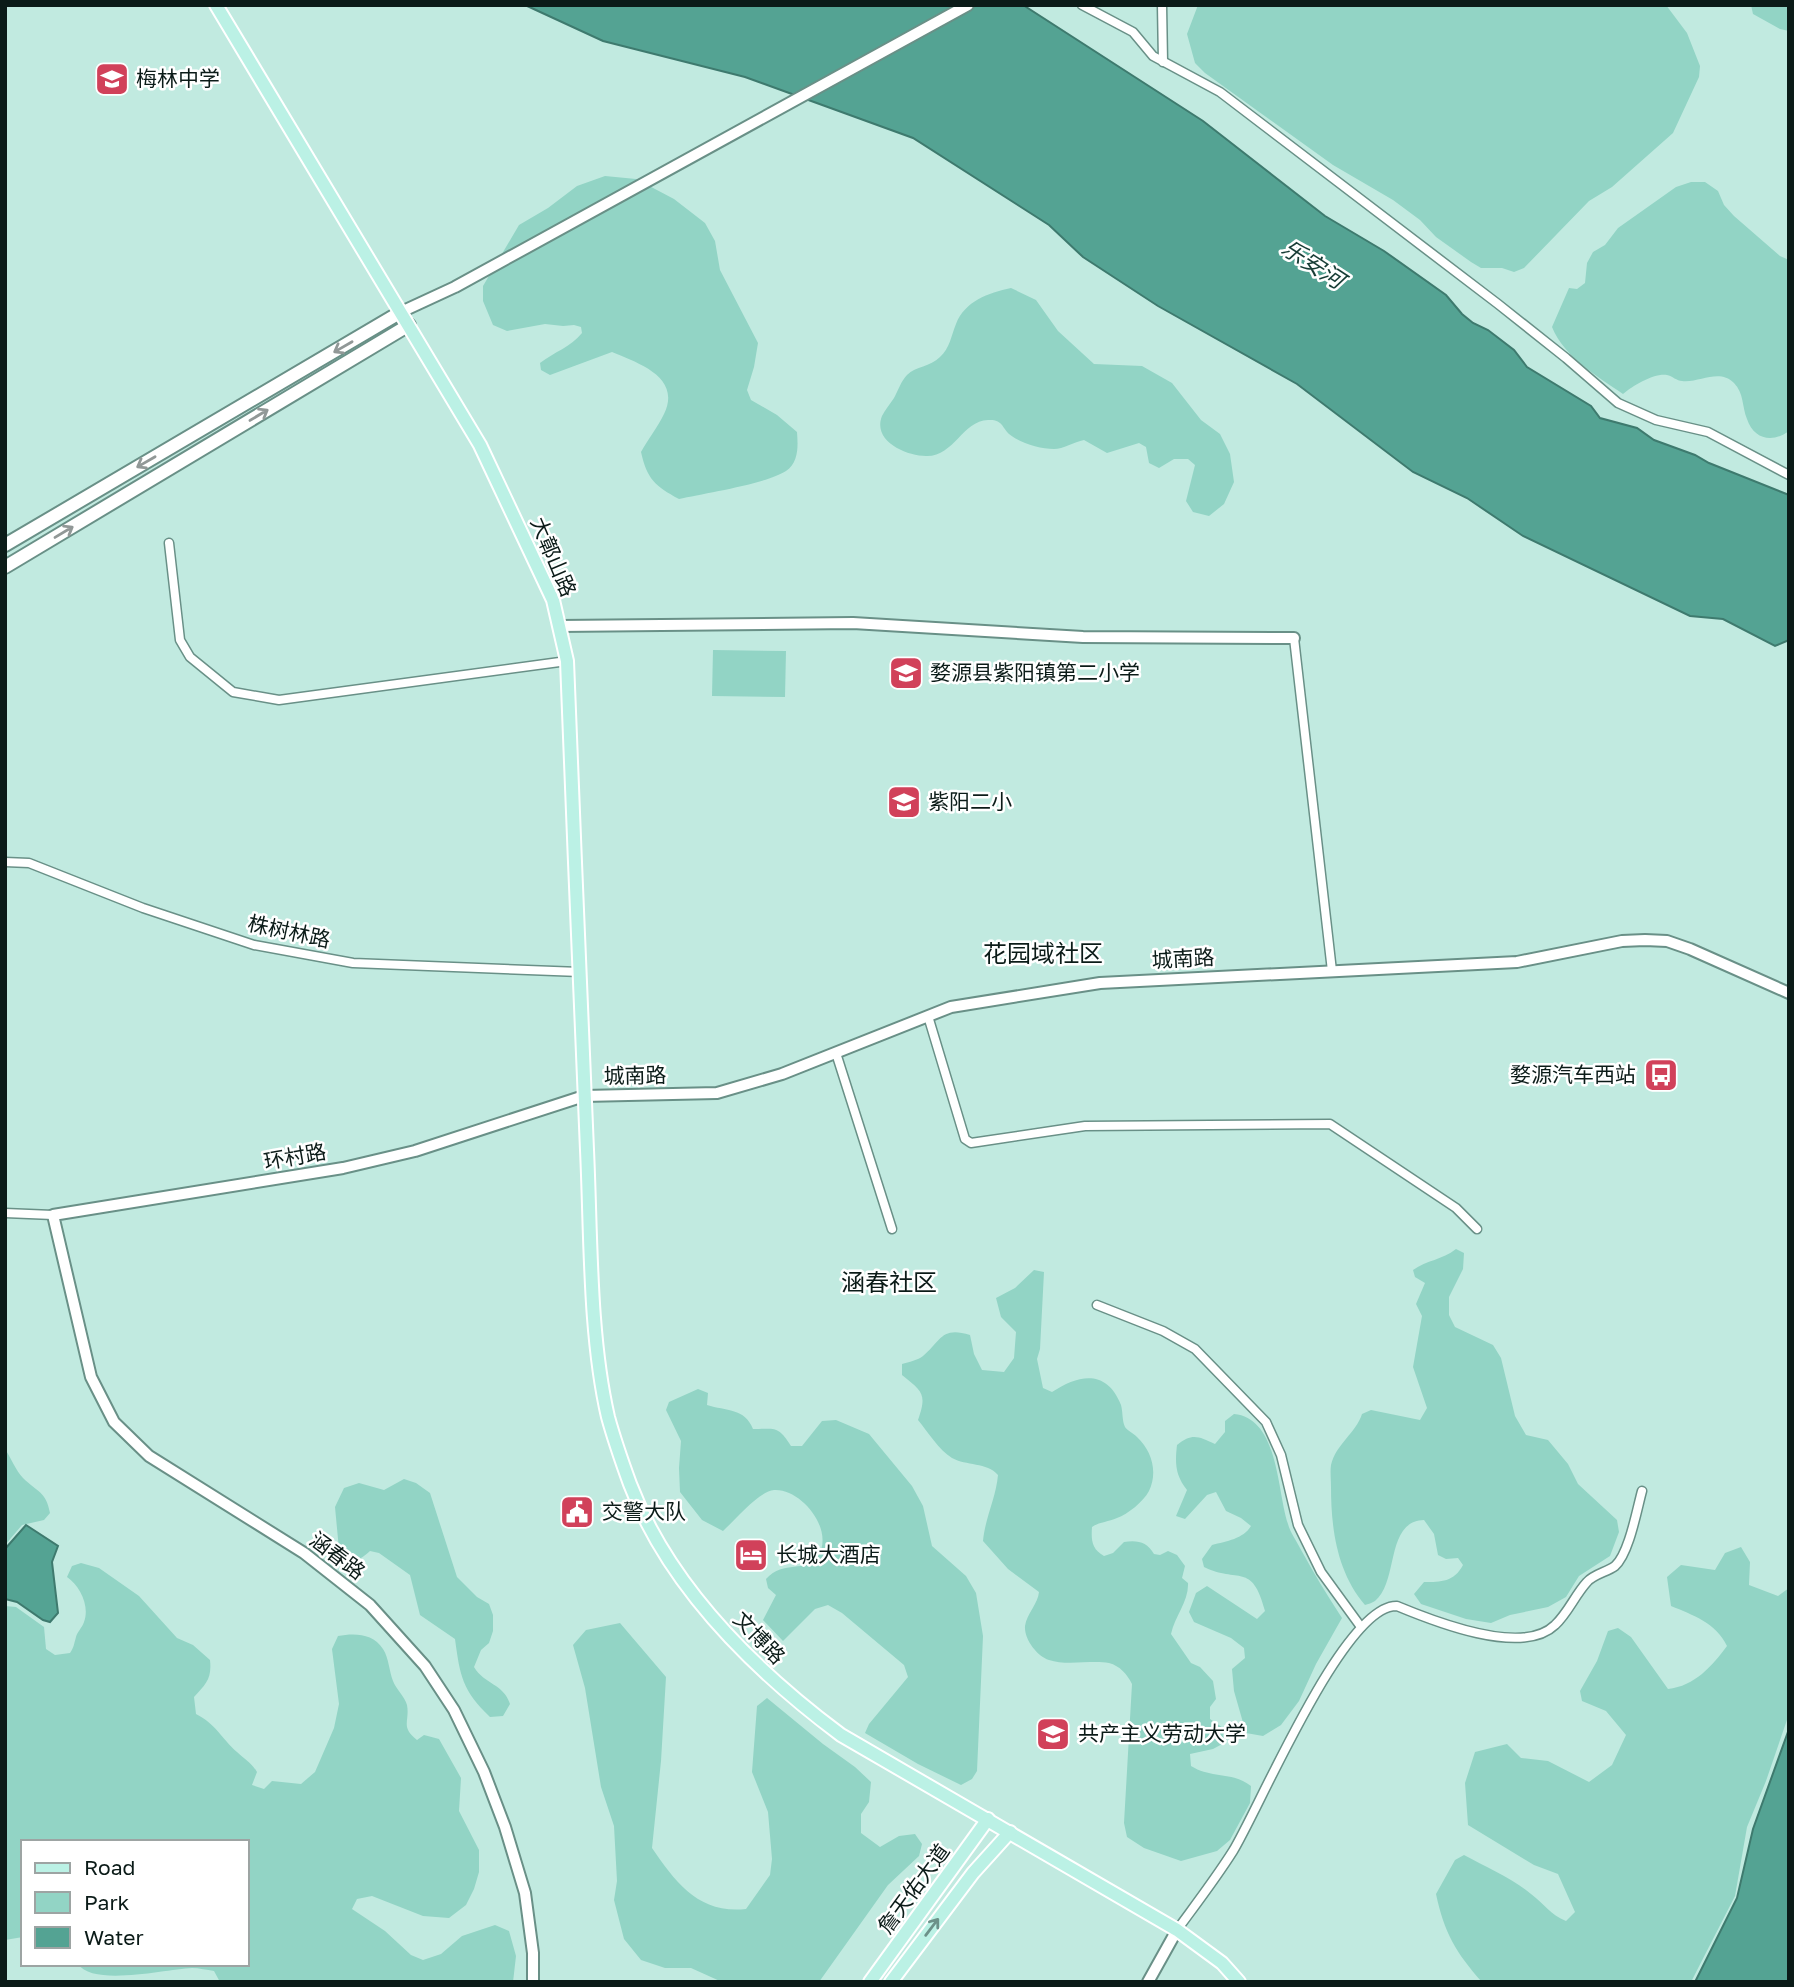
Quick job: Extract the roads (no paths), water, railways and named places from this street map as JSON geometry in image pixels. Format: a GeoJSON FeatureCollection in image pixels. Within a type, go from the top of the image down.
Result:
{"type":"FeatureCollection","features":[{"type":"Feature","properties":{"kind":"main road","name":"大鄣山路"},"geometry":{"type":"LineString","coordinates":[[216,5],[480,445],[553,600],[567,661],[584,1096]]}},
{"type":"Feature","properties":{"kind":"main road"},"geometry":{"type":"LineString","coordinates":[[5,545],[401,312]]}},
{"type":"Feature","properties":{"kind":"main road"},"geometry":{"type":"LineString","coordinates":[[5,567],[409,326]]}},
{"type":"Feature","properties":{"kind":"main road","name":"文博路"},"geometry":{"type":"LineString","coordinates":[[584,1096],[593,1289],[608,1418],[631,1486],[651,1529],[678,1572],[708,1612],[778,1684],[841,1735],[1177,1930],[1222,1963],[1239,1982]]}},
{"type":"Feature","properties":{"kind":"main road","name":"詹天佑大道"},"geometry":{"type":"LineString","coordinates":[[870,1982],[988,1819]]}},
{"type":"Feature","properties":{"kind":"main road","name":"詹天佑大道"},"geometry":{"type":"LineString","coordinates":[[891,1982],[973,1873],[1010,1832]]}},
{"type":"Feature","properties":{"kind":"street"},"geometry":{"type":"LineString","coordinates":[[401,312],[455,287],[968,5]]}},
{"type":"Feature","properties":{"kind":"street"},"geometry":{"type":"LineString","coordinates":[[1082,5],[1127,28],[1148,51],[1163,62],[1220,92],[1498,304],[1618,403],[1656,420],[1708,432],[1789,475]]}},
{"type":"Feature","properties":{"kind":"street"},"geometry":{"type":"LineString","coordinates":[[1162,5],[1163,62]]}},
{"type":"Feature","properties":{"kind":"street"},"geometry":{"type":"LineString","coordinates":[[169,543],[180,640],[190,657],[233,692],[279,700],[567,661]]}},
{"type":"Feature","properties":{"kind":"street"},"geometry":{"type":"LineString","coordinates":[[559,626],[853,624],[1083,637],[1294,638],[1332,971]]}},
{"type":"Feature","properties":{"kind":"street","name":"株树林路"},"geometry":{"type":"LineString","coordinates":[[5,862],[29,863],[143,908],[254,945],[353,963],[580,972]]}},
{"type":"Feature","properties":{"kind":"street","name":"城南路"},"geometry":{"type":"LineString","coordinates":[[584,1096],[717,1093],[747,1086],[951,1007],[1100,983],[1517,962],[1622,941],[1646,940],[1667,941],[1690,949],[1789,993]]}},
{"type":"Feature","properties":{"kind":"street"},"geometry":{"type":"LineString","coordinates":[[928,1016],[965,1139],[971,1143],[1085,1126],[1330,1124],[1456,1209],[1477,1229]]}},
{"type":"Feature","properties":{"kind":"street"},"geometry":{"type":"LineString","coordinates":[[836,1053],[892,1229]]}},
{"type":"Feature","properties":{"kind":"street","name":"环村路"},"geometry":{"type":"LineString","coordinates":[[5,1213],[53,1215],[343,1168],[415,1151],[584,1096]]}},
{"type":"Feature","properties":{"kind":"street","name":"涵春路"},"geometry":{"type":"LineString","coordinates":[[53,1215],[91,1377],[114,1422],[149,1456],[304,1553],[370,1605],[425,1666],[454,1710],[484,1772],[521,1880],[533,1953],[533,1982]]}},
{"type":"Feature","properties":{"kind":"street"},"geometry":{"type":"LineString","coordinates":[[1097,1305],[1163,1331],[1195,1349],[1266,1422],[1281,1455],[1298,1525],[1321,1572],[1361,1627]]}},
{"type":"Feature","properties":{"kind":"street"},"geometry":{"type":"LineString","coordinates":[[1148,1982],[1177,1930],[1233,1850],[1298,1723],[1361,1627],[1389,1606],[1396,1606],[1448,1627],[1501,1637],[1535,1635],[1554,1627],[1588,1580],[1616,1565],[1624,1552],[1642,1491]]}},
{"type":"Feature","properties":{"kind":"water","name":"乐安河"},"geometry":{"type":"Polygon","coordinates":[[[525,5],[1023,5],[1203,121],[1325,216],[1384,251],[1446,295],[1473,323],[1488,330],[1514,350],[1527,367],[1591,406],[1600,418],[1637,428],[1654,440],[1789,495],[1789,640],[1775,646],[1723,619],[1690,616],[1523,536],[1467,498],[1413,472],[1297,384],[1158,306],[1083,257],[1049,225],[913,138],[745,77],[603,41],[525,5]]]}},
{"type":"Feature","properties":{"kind":"water"},"geometry":{"type":"Polygon","coordinates":[[[26,1525],[58,1546],[52,1562],[58,1613],[50,1622],[17,1602],[5,1599],[5,1549],[26,1525]]]}},
{"type":"Feature","properties":{"kind":"water"},"geometry":{"type":"Polygon","coordinates":[[[1789,1729],[1789,1982],[1695,1982],[1737,1898],[1753,1829],[1789,1729]]]}},
{"type":"Feature","properties":{"kind":"place","name":"梅林中学"},"geometry":{"type":"Point","coordinates":[112,79]}},
{"type":"Feature","properties":{"kind":"place","name":"婺源县紫阳镇第二小学"},"geometry":{"type":"Point","coordinates":[906,673]}},
{"type":"Feature","properties":{"kind":"place","name":"紫阳二小"},"geometry":{"type":"Point","coordinates":[904,802]}},
{"type":"Feature","properties":{"kind":"place","name":"婺源汽车西站"},"geometry":{"type":"Point","coordinates":[1661,1075]}},
{"type":"Feature","properties":{"kind":"place","name":"交警大队"},"geometry":{"type":"Point","coordinates":[577,1512]}},
{"type":"Feature","properties":{"kind":"place","name":"长城大酒店"},"geometry":{"type":"Point","coordinates":[751,1555]}},
{"type":"Feature","properties":{"kind":"place","name":"共产主义劳动大学"},"geometry":{"type":"Point","coordinates":[1053,1734]}},
{"type":"Feature","properties":{"kind":"district","name":"花园域社区"},"geometry":{"type":"Point","coordinates":[1043,954]}},
{"type":"Feature","properties":{"kind":"district","name":"涵春社区"},"geometry":{"type":"Point","coordinates":[889,1283]}}]}
